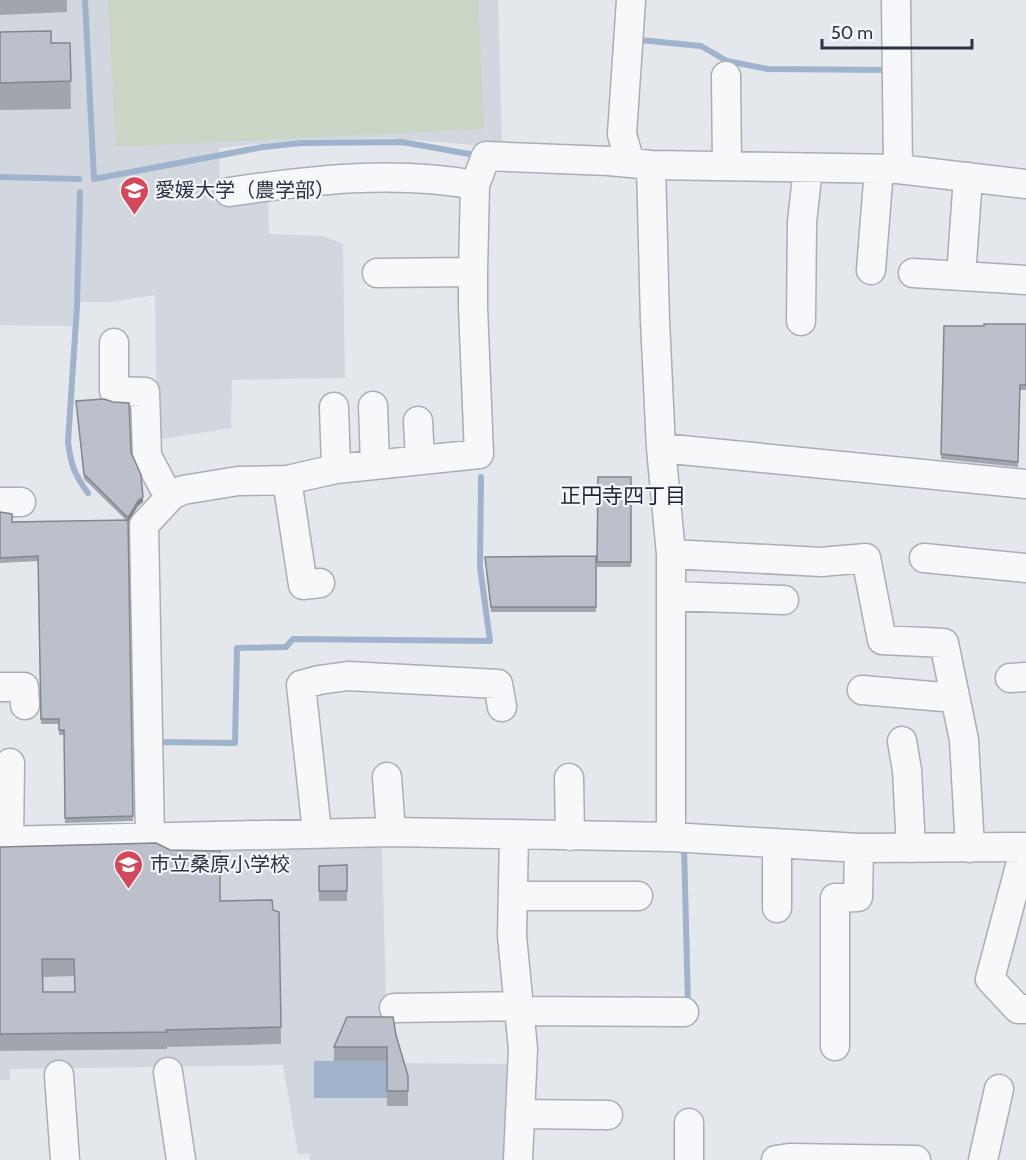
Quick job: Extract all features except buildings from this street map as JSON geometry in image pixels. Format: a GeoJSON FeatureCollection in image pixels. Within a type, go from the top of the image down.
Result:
{"type":"FeatureCollection","features":[{"type":"Feature","properties":{"kind":"street"},"geometry":{"type":"LineString","coordinates":[[631,0],[622,134],[641,164],[655,321],[661,448],[671,554],[671,837]]}},
{"type":"Feature","properties":{"kind":"street"},"geometry":{"type":"LineString","coordinates":[[871,270],[888,168],[896,0]]}},
{"type":"Feature","properties":{"kind":"street"},"geometry":{"type":"LineString","coordinates":[[726,76],[727,166]]}},
{"type":"Feature","properties":{"kind":"street"},"geometry":{"type":"LineString","coordinates":[[150,837],[144,525],[172,495],[183,490],[238,481],[287,480],[336,469],[375,464],[480,454],[472,307],[475,184],[486,156],[641,164],[888,168],[1026,184]]}},
{"type":"Feature","properties":{"kind":"street"},"geometry":{"type":"LineString","coordinates":[[808,168],[802,222],[808,310]]}},
{"type":"Feature","properties":{"kind":"street"},"geometry":{"type":"LineString","coordinates":[[229,192],[357,177],[419,178],[475,184]]}},
{"type":"Feature","properties":{"kind":"street"},"geometry":{"type":"LineString","coordinates":[[961,276],[968,177]]}},
{"type":"Feature","properties":{"kind":"street"},"geometry":{"type":"LineString","coordinates":[[377,273],[473,272]]}},
{"type":"Feature","properties":{"kind":"street"},"geometry":{"type":"LineString","coordinates":[[914,273],[1026,280]]}},
{"type":"Feature","properties":{"kind":"street"},"geometry":{"type":"LineString","coordinates":[[114,343],[114,391],[145,392],[147,456],[164,488],[172,495]]}},
{"type":"Feature","properties":{"kind":"street"},"geometry":{"type":"LineString","coordinates":[[373,406],[375,464]]}},
{"type":"Feature","properties":{"kind":"street"},"geometry":{"type":"LineString","coordinates":[[334,407],[336,469]]}},
{"type":"Feature","properties":{"kind":"street"},"geometry":{"type":"LineString","coordinates":[[418,420],[420,460]]}},
{"type":"Feature","properties":{"kind":"street"},"geometry":{"type":"LineString","coordinates":[[661,448],[1026,484]]}},
{"type":"Feature","properties":{"kind":"street"},"geometry":{"type":"LineString","coordinates":[[287,480],[303,585],[320,583]]}},
{"type":"Feature","properties":{"kind":"street"},"geometry":{"type":"LineString","coordinates":[[671,554],[821,562],[866,558],[882,640],[944,644],[964,740],[970,848]]}},
{"type":"Feature","properties":{"kind":"street"},"geometry":{"type":"LineString","coordinates":[[924,558],[1026,568]]}},
{"type":"Feature","properties":{"kind":"street"},"geometry":{"type":"LineString","coordinates":[[671,596],[783,600]]}},
{"type":"Feature","properties":{"kind":"street"},"geometry":{"type":"LineString","coordinates":[[317,832],[301,685],[348,676],[498,684],[502,707]]}},
{"type":"Feature","properties":{"kind":"street"},"geometry":{"type":"LineString","coordinates":[[0,687],[24,687],[25,705]]}},
{"type":"Feature","properties":{"kind":"street"},"geometry":{"type":"LineString","coordinates":[[874,698],[955,698]]}},
{"type":"Feature","properties":{"kind":"street"},"geometry":{"type":"LineString","coordinates":[[902,741],[907,770],[911,848]]}},
{"type":"Feature","properties":{"kind":"street"},"geometry":{"type":"LineString","coordinates":[[10,763],[4,841],[391,832],[671,837],[859,848],[1026,847],[990,979],[1018,1009],[1026,1009]]}},
{"type":"Feature","properties":{"kind":"street"},"geometry":{"type":"LineString","coordinates":[[387,777],[391,832]]}},
{"type":"Feature","properties":{"kind":"street"},"geometry":{"type":"LineString","coordinates":[[569,778],[570,836]]}},
{"type":"Feature","properties":{"kind":"street"},"geometry":{"type":"LineString","coordinates":[[514,835],[512,936],[523,1048],[518,1160]]}},
{"type":"Feature","properties":{"kind":"street"},"geometry":{"type":"LineString","coordinates":[[777,843],[777,908]]}},
{"type":"Feature","properties":{"kind":"street"},"geometry":{"type":"LineString","coordinates":[[834,1046],[824,967],[835,898],[858,897],[859,848]]}},
{"type":"Feature","properties":{"kind":"street"},"geometry":{"type":"LineString","coordinates":[[513,896],[638,896]]}},
{"type":"Feature","properties":{"kind":"street"},"geometry":{"type":"LineString","coordinates":[[394,1008],[684,1012]]}},
{"type":"Feature","properties":{"kind":"street"},"geometry":{"type":"LineString","coordinates":[[168,1072],[181,1160]]}},
{"type":"Feature","properties":{"kind":"street"},"geometry":{"type":"LineString","coordinates":[[59,1075],[65,1160]]}},
{"type":"Feature","properties":{"kind":"street"},"geometry":{"type":"LineString","coordinates":[[983,1160],[999,1089]]}},
{"type":"Feature","properties":{"kind":"street"},"geometry":{"type":"LineString","coordinates":[[521,1114],[608,1115]]}},
{"type":"Feature","properties":{"kind":"street"},"geometry":{"type":"LineString","coordinates":[[689,1123],[689,1160]]}},
{"type":"Feature","properties":{"kind":"street"},"geometry":{"type":"LineString","coordinates":[[776,1160],[800,1158],[916,1160]]}},
{"type":"Feature","properties":{"kind":"shaded area","name":"愛媛大学（農学部）"},"geometry":{"type":"Polygon","coordinates":[[[0,0],[498,0],[502,147],[390,138],[298,140],[219,148],[220,197],[268,195],[269,234],[323,236],[343,244],[345,378],[232,380],[231,428],[157,440],[155,295],[110,302],[74,302],[73,326],[0,325],[0,0]]]}},
{"type":"Feature","properties":{"kind":"shaded area"},"geometry":{"type":"Polygon","coordinates":[[[382,848],[386,998],[400,1063],[512,1064],[509,1160],[310,1160],[310,1154],[298,1154],[283,1065],[10,1069],[10,1080],[0,1080],[0,854],[382,848]]]}},
{"type":"Feature","properties":{"kind":"green space"},"geometry":{"type":"Polygon","coordinates":[[[108,0],[478,0],[484,129],[116,147],[108,0]]]}},
{"type":"Feature","properties":{"kind":"water"},"geometry":{"type":"Polygon","coordinates":[[[314,1061],[387,1061],[387,1098],[314,1098],[314,1061]]]}},
{"type":"Feature","properties":{"kind":"waterway"},"geometry":{"type":"LineString","coordinates":[[85,0],[94,179],[263,147],[301,143],[402,142],[475,155]]}},
{"type":"Feature","properties":{"kind":"waterway"},"geometry":{"type":"LineString","coordinates":[[640,40],[701,46],[727,61],[768,69],[888,70]]}},
{"type":"Feature","properties":{"kind":"waterway"},"geometry":{"type":"LineString","coordinates":[[0,177],[79,179]]}},
{"type":"Feature","properties":{"kind":"waterway"},"geometry":{"type":"LineString","coordinates":[[80,192],[77,306],[68,442],[74,469],[88,493]]}},
{"type":"Feature","properties":{"kind":"waterway"},"geometry":{"type":"LineString","coordinates":[[155,742],[235,743],[237,648],[286,647],[293,639],[490,641],[480,567],[481,477]]}},
{"type":"Feature","properties":{"kind":"waterway"},"geometry":{"type":"LineString","coordinates":[[684,846],[688,1005]]}},
{"type":"Feature","properties":{"kind":"place","name":"愛媛大学（農学部）"},"geometry":{"type":"Point","coordinates":[134,216]}},
{"type":"Feature","properties":{"kind":"place","name":"市立桑原小学校"},"geometry":{"type":"Point","coordinates":[129,890]}},
{"type":"Feature","properties":{"kind":"district","name":"正円寺四丁目"},"geometry":{"type":"Point","coordinates":[623,495]}}]}
